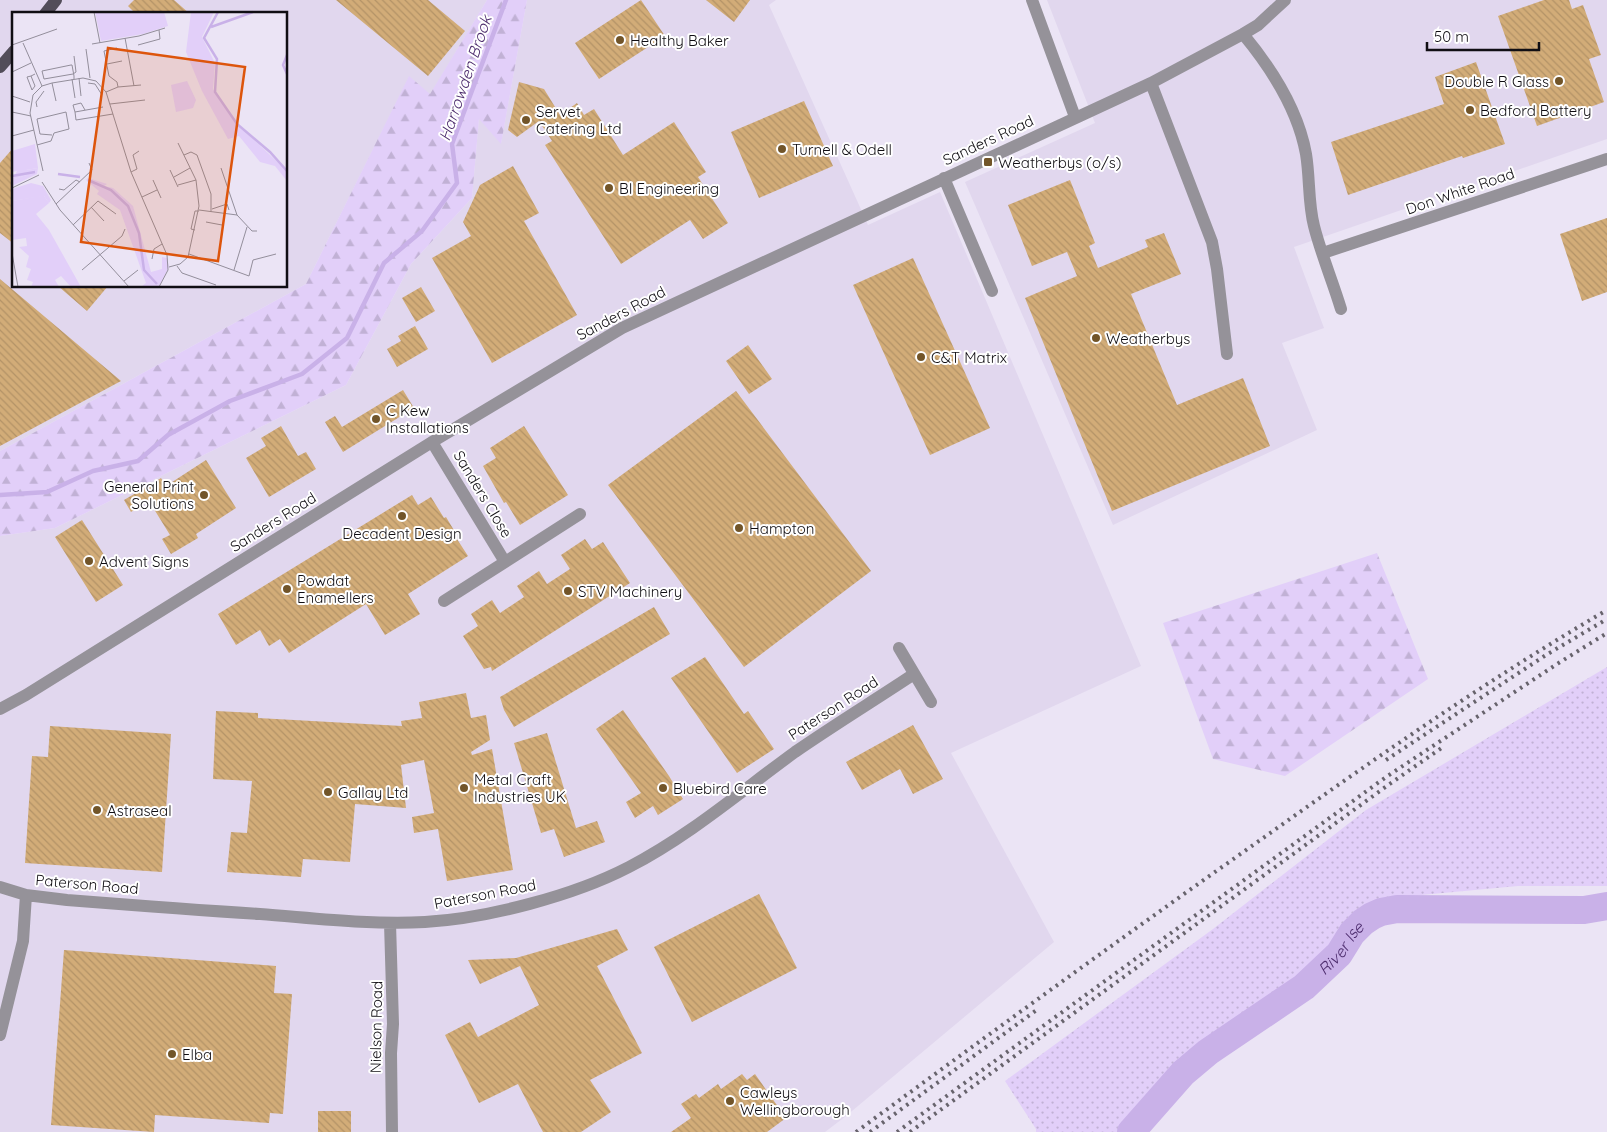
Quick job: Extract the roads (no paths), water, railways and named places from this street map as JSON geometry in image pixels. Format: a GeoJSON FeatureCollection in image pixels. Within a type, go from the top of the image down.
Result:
{"type":"FeatureCollection","features":[{"type":"Feature","properties":{"kind":"main road"},"geometry":{"type":"LineString","coordinates":[[47,12],[56,0]]}},
{"type":"Feature","properties":{"kind":"main road"},"geometry":{"type":"LineString","coordinates":[[0,67],[12,53]]}},
{"type":"Feature","properties":{"kind":"street"},"geometry":{"type":"LineString","coordinates":[[1032,0],[1075,117]]}},
{"type":"Feature","properties":{"kind":"street","name":"Sanders Road"},"geometry":{"type":"LineString","coordinates":[[0,710],[432,442],[622,328],[1151,83],[1258,25],[1285,0]]}},
{"type":"Feature","properties":{"kind":"street"},"geometry":{"type":"LineString","coordinates":[[1243,34],[1261,56],[1276,79],[1300,127],[1308,171],[1314,225],[1341,309]]}},
{"type":"Feature","properties":{"kind":"street"},"geometry":{"type":"LineString","coordinates":[[1151,83],[1212,242],[1227,354]]}},
{"type":"Feature","properties":{"kind":"street","name":"Don White Road"},"geometry":{"type":"LineString","coordinates":[[1323,253],[1607,159]]}},
{"type":"Feature","properties":{"kind":"street"},"geometry":{"type":"LineString","coordinates":[[944,178],[992,291]]}},
{"type":"Feature","properties":{"kind":"street","name":"Sanders Close"},"geometry":{"type":"LineString","coordinates":[[432,442],[505,562]]}},
{"type":"Feature","properties":{"kind":"street","name":"Sanders Close"},"geometry":{"type":"LineString","coordinates":[[444,601],[580,514]]}},
{"type":"Feature","properties":{"kind":"street"},"geometry":{"type":"LineString","coordinates":[[899,648],[931,702]]}},
{"type":"Feature","properties":{"kind":"street","name":"Paterson Road"},"geometry":{"type":"LineString","coordinates":[[0,886],[26,895],[67,900],[390,923],[462,918],[501,910],[531,903],[608,877],[660,850],[686,834],[796,751],[914,674]]}},
{"type":"Feature","properties":{"kind":"street"},"geometry":{"type":"LineString","coordinates":[[0,1035],[23,941],[26,895]]}},
{"type":"Feature","properties":{"kind":"street","name":"Nielson Road"},"geometry":{"type":"LineString","coordinates":[[390,923],[394,1024],[391,1053],[392,1132]]}},
{"type":"Feature","properties":{"kind":"waterway","name":"Harrowden Brook"},"geometry":{"type":"LineString","coordinates":[[0,495],[47,492],[93,471],[138,461],[168,435],[230,401],[302,374],[347,338],[384,263],[422,231],[457,183],[452,144],[506,0]]}},
{"type":"Feature","properties":{"kind":"waterway","name":"River Ise"},"geometry":{"type":"LineString","coordinates":[[1131,1132],[1183,1073],[1208,1052],[1304,987],[1339,954],[1352,933],[1372,916],[1397,909],[1584,910],[1607,906]]}},
{"type":"Feature","properties":{"kind":"railway"},"geometry":{"type":"LineString","coordinates":[[856,1132],[1111,946],[1350,777],[1520,663],[1607,610]]}},
{"type":"Feature","properties":{"kind":"railway"},"geometry":{"type":"LineString","coordinates":[[1386,760],[1546,655],[1607,619]]}},
{"type":"Feature","properties":{"kind":"railway"},"geometry":{"type":"LineString","coordinates":[[897,1132],[1386,777],[1607,633]]}},
{"type":"Feature","properties":{"kind":"railway"},"geometry":{"type":"LineString","coordinates":[[910,1132],[1443,747]]}},
{"type":"Feature","properties":{"kind":"railway"},"geometry":{"type":"LineString","coordinates":[[870,1132],[1038,1009]]}},
{"type":"Feature","properties":{"kind":"place","name":"Healthy Baker"},"geometry":{"type":"Point","coordinates":[620,40]}},
{"type":"Feature","properties":{"kind":"place","name":"Double R Glass"},"geometry":{"type":"Point","coordinates":[1559,81]}},
{"type":"Feature","properties":{"kind":"place","name":"Bedford Battery"},"geometry":{"type":"Point","coordinates":[1470,110]}},
{"type":"Feature","properties":{"kind":"place","name":"Servet Catering Ltd"},"geometry":{"type":"Point","coordinates":[526,120]}},
{"type":"Feature","properties":{"kind":"place","name":"Turnell & Odell"},"geometry":{"type":"Point","coordinates":[782,149]}},
{"type":"Feature","properties":{"kind":"place","name":"Weatherbys (o/s)"},"geometry":{"type":"Point","coordinates":[988,162]}},
{"type":"Feature","properties":{"kind":"place","name":"BI Engineering"},"geometry":{"type":"Point","coordinates":[609,188]}},
{"type":"Feature","properties":{"kind":"place","name":"Weatherbys"},"geometry":{"type":"Point","coordinates":[1096,338]}},
{"type":"Feature","properties":{"kind":"place","name":"C&T Matrix"},"geometry":{"type":"Point","coordinates":[921,357]}},
{"type":"Feature","properties":{"kind":"place","name":"C Kew Installations"},"geometry":{"type":"Point","coordinates":[376,419]}},
{"type":"Feature","properties":{"kind":"place","name":"General Print Solutions"},"geometry":{"type":"Point","coordinates":[204,495]}},
{"type":"Feature","properties":{"kind":"place","name":"Decadent Design"},"geometry":{"type":"Point","coordinates":[402,516]}},
{"type":"Feature","properties":{"kind":"place","name":"Hampton"},"geometry":{"type":"Point","coordinates":[739,528]}},
{"type":"Feature","properties":{"kind":"place","name":"Advent Signs"},"geometry":{"type":"Point","coordinates":[89,561]}},
{"type":"Feature","properties":{"kind":"place","name":"Powdat Enamellers"},"geometry":{"type":"Point","coordinates":[287,589]}},
{"type":"Feature","properties":{"kind":"place","name":"STV Machinery"},"geometry":{"type":"Point","coordinates":[568,591]}},
{"type":"Feature","properties":{"kind":"place","name":"Metal Craft Industries UK"},"geometry":{"type":"Point","coordinates":[464,788]}},
{"type":"Feature","properties":{"kind":"place","name":"Bluebird Care"},"geometry":{"type":"Point","coordinates":[663,788]}},
{"type":"Feature","properties":{"kind":"place","name":"Gallay Ltd"},"geometry":{"type":"Point","coordinates":[328,792]}},
{"type":"Feature","properties":{"kind":"place","name":"Astraseal"},"geometry":{"type":"Point","coordinates":[97,810]}},
{"type":"Feature","properties":{"kind":"place","name":"Elba"},"geometry":{"type":"Point","coordinates":[172,1054]}},
{"type":"Feature","properties":{"kind":"place","name":"Cawleys Wellingborough"},"geometry":{"type":"Point","coordinates":[730,1101]}}]}
